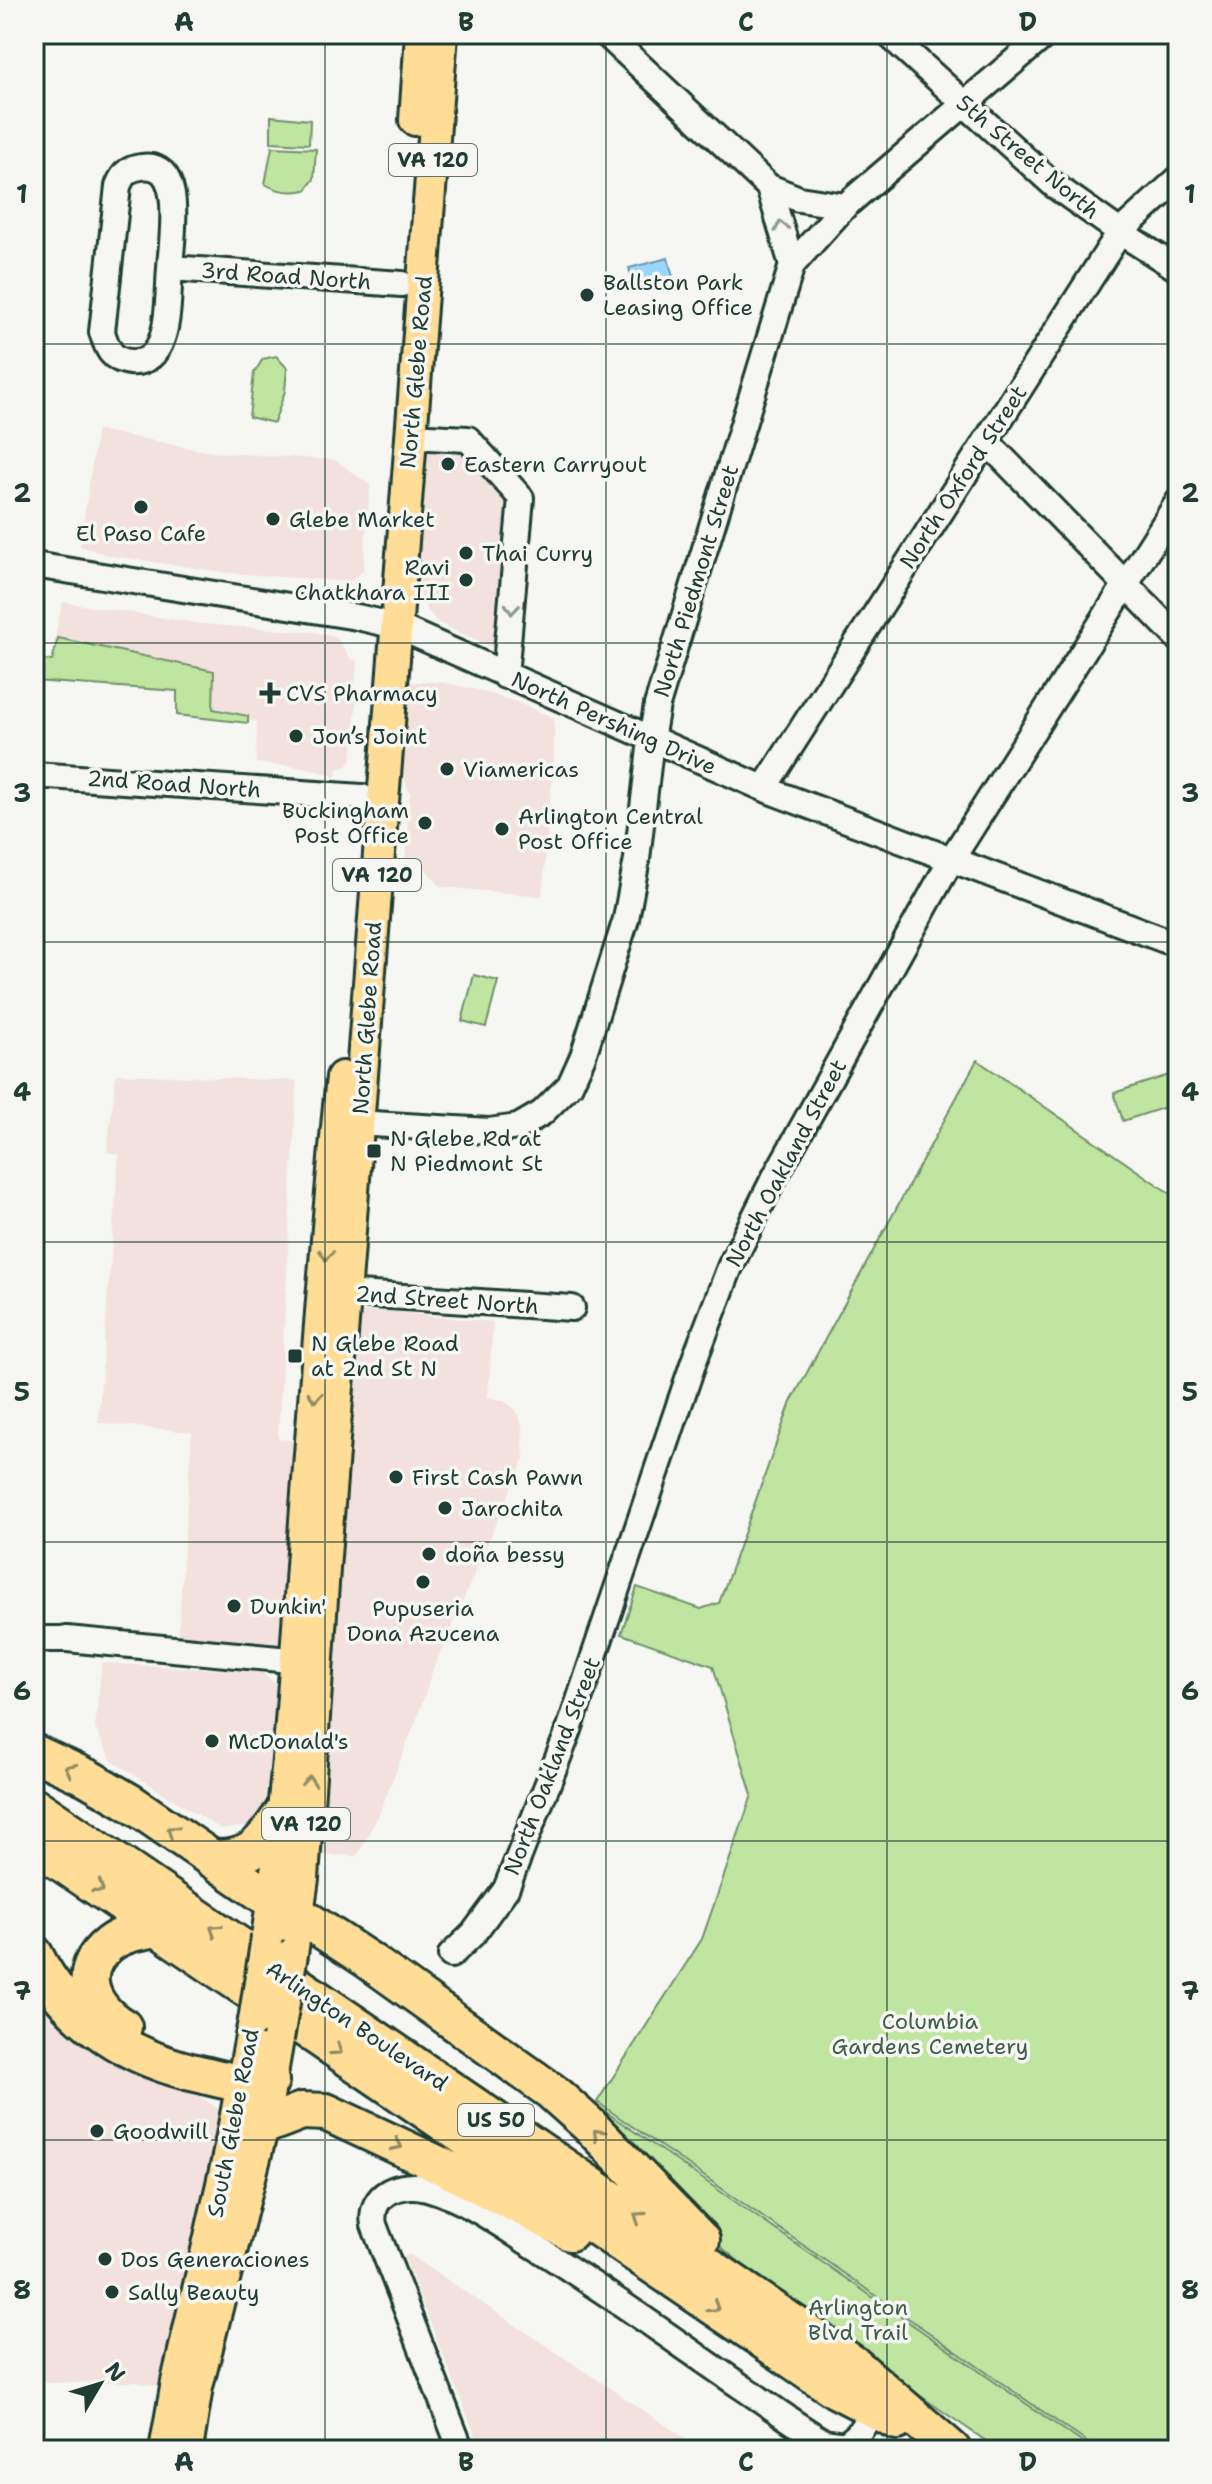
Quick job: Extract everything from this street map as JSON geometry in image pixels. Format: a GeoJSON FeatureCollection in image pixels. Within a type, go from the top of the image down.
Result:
{"type":"FeatureCollection","features":[{"type":"Feature","properties":{"kind":"highway"},"geometry":{"type":"LineString","coordinates":[[34,1753],[116,1794],[368,1960],[551,2091],[596,2132],[759,2299]]}},
{"type":"Feature","properties":{"kind":"highway","name":"Arlington Boulevard"},"geometry":{"type":"LineString","coordinates":[[34,1806],[853,2364],[950,2449]]}},
{"type":"Feature","properties":{"kind":"highway"},"geometry":{"type":"LineString","coordinates":[[212,1859],[238,1858],[251,1852],[262,1843],[283,1813]]}},
{"type":"Feature","properties":{"kind":"highway","name":"Arlington Boulevard"},"geometry":{"type":"LineString","coordinates":[[34,1844],[835,2389],[950,2449]]}},
{"type":"Feature","properties":{"kind":"highway"},"geometry":{"type":"LineString","coordinates":[[157,1928],[124,1935],[97,1956],[90,1980],[96,2003],[115,2023],[153,2042],[252,2077]]}},
{"type":"Feature","properties":{"kind":"highway"},"geometry":{"type":"LineString","coordinates":[[34,1954],[61,1997],[92,2026],[115,2042],[175,2069],[252,2077]]}},
{"type":"Feature","properties":{"kind":"highway"},"geometry":{"type":"LineString","coordinates":[[263,2126],[302,2111],[326,2112],[452,2171],[574,2234],[667,2275]]}},
{"type":"Feature","properties":{"kind":"main road","name":"North Glebe Road"},"geometry":{"type":"LineString","coordinates":[[413,284],[421,34]]}},
{"type":"Feature","properties":{"kind":"main road","name":"North Glebe Road"},"geometry":{"type":"LineString","coordinates":[[285,1907],[303,1879],[306,1661],[400,435],[413,284],[442,34]]}},
{"type":"Feature","properties":{"kind":"main road","name":"North Glebe Road"},"geometry":{"type":"LineString","coordinates":[[348,1122],[362,797],[386,623]]}},
{"type":"Feature","properties":{"kind":"main road","name":"North Glebe Road"},"geometry":{"type":"LineString","coordinates":[[279,1945],[285,1907],[283,1813],[306,1661]]}},
{"type":"Feature","properties":{"kind":"main road","name":"South Glebe Road"},"geometry":{"type":"LineString","coordinates":[[165,2450],[187,2384],[226,2224],[252,2077],[266,2030],[279,1945]]}},
{"type":"Feature","properties":{"kind":"main road","name":"South Glebe Road"},"geometry":{"type":"LineString","coordinates":[[226,2224],[263,2126],[252,2077]]}},
{"type":"Feature","properties":{"kind":"main road","name":"South Glebe Road"},"geometry":{"type":"LineString","coordinates":[[187,2384],[187,2450]]}},
{"type":"Feature","properties":{"kind":"street"},"geometry":{"type":"LineString","coordinates":[[606,34],[769,187],[799,199],[845,206]]}},
{"type":"Feature","properties":{"kind":"street","name":"5th Street North"},"geometry":{"type":"LineString","coordinates":[[888,34],[1055,186],[1178,269]]}},
{"type":"Feature","properties":{"kind":"street","name":"North Piedmont Street"},"geometry":{"type":"LineString","coordinates":[[348,1122],[489,1131],[518,1127],[542,1113],[570,1085],[583,1056],[626,919],[657,705],[792,265],[845,206],[1046,34]]}},
{"type":"Feature","properties":{"kind":"street","name":"3rd Road North"},"geometry":{"type":"LineString","coordinates":[[146,166],[160,169],[168,177],[173,193],[170,268],[163,340],[147,361],[119,360],[107,349],[102,332],[118,186],[123,174],[131,169],[146,166]]}},
{"type":"Feature","properties":{"kind":"street","name":"North Oxford Street"},"geometry":{"type":"LineString","coordinates":[[764,788],[1120,232],[1178,179]]}},
{"type":"Feature","properties":{"kind":"street"},"geometry":{"type":"LineString","coordinates":[[769,187],[792,265]]}},
{"type":"Feature","properties":{"kind":"street","name":"3rd Road North"},"geometry":{"type":"LineString","coordinates":[[170,268],[413,284]]}},
{"type":"Feature","properties":{"kind":"street"},"geometry":{"type":"LineString","coordinates":[[400,435],[468,439],[521,498],[505,676]]}},
{"type":"Feature","properties":{"kind":"street"},"geometry":{"type":"LineString","coordinates":[[986,441],[1178,638]]}},
{"type":"Feature","properties":{"kind":"street","name":"North Oakland Street"},"geometry":{"type":"LineString","coordinates":[[451,1955],[473,1934],[506,1889],[569,1730],[694,1361],[730,1267],[771,1184],[951,860],[1178,502]]}},
{"type":"Feature","properties":{"kind":"street","name":"North Pershing Drive"},"geometry":{"type":"LineString","coordinates":[[34,565],[386,623],[764,788],[1178,945]]}},
{"type":"Feature","properties":{"kind":"street","name":"2nd Road North"},"geometry":{"type":"LineString","coordinates":[[34,775],[362,797]]}},
{"type":"Feature","properties":{"kind":"street","name":"2nd Street North"},"geometry":{"type":"LineString","coordinates":[[334,1293],[572,1308]]}},
{"type":"Feature","properties":{"kind":"street"},"geometry":{"type":"LineString","coordinates":[[34,1639],[67,1639],[306,1661]]}},
{"type":"Feature","properties":{"kind":"street"},"geometry":{"type":"LineString","coordinates":[[461,2450],[374,2225],[375,2208],[381,2197],[390,2190],[408,2185],[441,2192],[565,2265],[824,2442],[845,2445],[856,2436],[875,2410]]}},
{"type":"Feature","properties":{"kind":"shaded area"},"geometry":{"type":"Polygon","coordinates":[[[97,430],[210,452],[335,460],[370,485],[363,571],[349,582],[231,573],[111,556],[80,546],[97,430]]]}},
{"type":"Feature","properties":{"kind":"shaded area"},"geometry":{"type":"Polygon","coordinates":[[[426,447],[473,450],[515,498],[496,646],[492,647],[437,622],[423,601],[413,595],[426,447]]]}},
{"type":"Feature","properties":{"kind":"shaded area"},"geometry":{"type":"Polygon","coordinates":[[[63,602],[200,624],[315,632],[336,637],[351,659],[357,661],[352,759],[347,766],[337,769],[336,777],[307,768],[256,763],[257,721],[195,716],[198,685],[49,673],[63,602]]]}},
{"type":"Feature","properties":{"kind":"shaded area"},"geometry":{"type":"Polygon","coordinates":[[[411,682],[439,682],[478,690],[554,718],[554,758],[542,896],[441,887],[425,868],[405,864],[410,793],[400,768],[406,687],[411,682]]]}},
{"type":"Feature","properties":{"kind":"shaded area"},"geometry":{"type":"Polygon","coordinates":[[[116,1074],[297,1081],[278,1439],[294,1441],[279,1643],[178,1637],[192,1432],[98,1423],[119,1154],[107,1152],[116,1074]]]}},
{"type":"Feature","properties":{"kind":"shaded area"},"geometry":{"type":"Polygon","coordinates":[[[383,1311],[493,1322],[488,1397],[504,1401],[516,1410],[522,1424],[524,1459],[433,1669],[378,1816],[357,1856],[315,1855],[359,1312],[383,1311]]]}},
{"type":"Feature","properties":{"kind":"shaded area"},"geometry":{"type":"Polygon","coordinates":[[[102,1663],[261,1672],[276,1685],[263,1825],[221,1829],[112,1761],[95,1728],[102,1663]]]}},
{"type":"Feature","properties":{"kind":"shaded area"},"geometry":{"type":"Polygon","coordinates":[[[34,1984],[220,2110],[161,2387],[136,2382],[34,2383],[34,2161],[42,2144],[34,2133],[34,1984]]]}},
{"type":"Feature","properties":{"kind":"shaded area"},"geometry":{"type":"Polygon","coordinates":[[[410,2255],[689,2441],[683,2450],[481,2450],[404,2257],[410,2255]]]}},
{"type":"Feature","properties":{"kind":"green space"},"geometry":{"type":"Polygon","coordinates":[[[271,116],[310,120],[309,144],[271,142],[271,116]]]}},
{"type":"Feature","properties":{"kind":"green space"},"geometry":{"type":"Polygon","coordinates":[[[272,147],[316,149],[314,179],[306,190],[285,191],[265,184],[272,147]]]}},
{"type":"Feature","properties":{"kind":"green space"},"geometry":{"type":"Polygon","coordinates":[[[276,356],[287,368],[285,391],[274,423],[249,417],[254,373],[263,359],[276,356]]]}},
{"type":"Feature","properties":{"kind":"green space"},"geometry":{"type":"Polygon","coordinates":[[[58,638],[214,671],[213,709],[248,716],[248,723],[177,715],[177,691],[34,681],[34,659],[52,661],[58,638]]]}},
{"type":"Feature","properties":{"kind":"green space"},"geometry":{"type":"Polygon","coordinates":[[[474,975],[498,981],[486,1027],[462,1021],[474,975]]]}},
{"type":"Feature","properties":{"kind":"green space","name":"Columbia Gardens Cemetery"},"geometry":{"type":"Polygon","coordinates":[[[977,1060],[1178,1199],[1178,2450],[1098,2450],[597,2102],[702,1939],[752,1795],[713,1666],[621,1634],[637,1587],[701,1609],[719,1603],[791,1402],[977,1060]]]}},
{"type":"Feature","properties":{"kind":"green space"},"geometry":{"type":"Polygon","coordinates":[[[1172,1074],[1178,1103],[1123,1121],[1114,1093],[1172,1074]]]}},
{"type":"Feature","properties":{"kind":"green space","name":"Arlington Blvd Trail"},"geometry":{"type":"Polygon","coordinates":[[[596,2105],[1093,2450],[999,2450],[835,2337],[708,2236],[586,2116],[596,2105]]]}},
{"type":"Feature","properties":{"kind":"water"},"geometry":{"type":"Polygon","coordinates":[[[668,258],[674,281],[635,292],[629,268],[668,258]]]}},
{"type":"Feature","properties":{"kind":"place","name":"Ballston Park Leasing Office"},"geometry":{"type":"Point","coordinates":[587,295]}},
{"type":"Feature","properties":{"kind":"place","name":"Eastern Carryout"},"geometry":{"type":"Point","coordinates":[448,464]}},
{"type":"Feature","properties":{"kind":"place","name":"El Paso Cafe"},"geometry":{"type":"Point","coordinates":[141,507]}},
{"type":"Feature","properties":{"kind":"place","name":"Glebe Market"},"geometry":{"type":"Point","coordinates":[273,519]}},
{"type":"Feature","properties":{"kind":"place","name":"Thai Curry"},"geometry":{"type":"Point","coordinates":[466,553]}},
{"type":"Feature","properties":{"kind":"place","name":"Ravi Chatkhara III"},"geometry":{"type":"Point","coordinates":[466,580]}},
{"type":"Feature","properties":{"kind":"place","name":"CVS Pharmacy"},"geometry":{"type":"Point","coordinates":[270,693]}},
{"type":"Feature","properties":{"kind":"place","name":"Jon’s Joint"},"geometry":{"type":"Point","coordinates":[296,736]}},
{"type":"Feature","properties":{"kind":"place","name":"Viamericas"},"geometry":{"type":"Point","coordinates":[447,769]}},
{"type":"Feature","properties":{"kind":"place","name":"Buckingham Post Office"},"geometry":{"type":"Point","coordinates":[425,823]}},
{"type":"Feature","properties":{"kind":"place","name":"Arlington Central Post Office"},"geometry":{"type":"Point","coordinates":[502,829]}},
{"type":"Feature","properties":{"kind":"place","name":"N Glebe Rd at N Piedmont St"},"geometry":{"type":"Point","coordinates":[374,1151]}},
{"type":"Feature","properties":{"kind":"place","name":"N Glebe Road at 2nd St N"},"geometry":{"type":"Point","coordinates":[295,1356]}},
{"type":"Feature","properties":{"kind":"place","name":"First Cash Pawn"},"geometry":{"type":"Point","coordinates":[396,1477]}},
{"type":"Feature","properties":{"kind":"place","name":"Jarochita"},"geometry":{"type":"Point","coordinates":[445,1508]}},
{"type":"Feature","properties":{"kind":"place","name":"doña bessy"},"geometry":{"type":"Point","coordinates":[429,1554]}},
{"type":"Feature","properties":{"kind":"place","name":"Pupuseria Dona Azucena"},"geometry":{"type":"Point","coordinates":[423,1582]}},
{"type":"Feature","properties":{"kind":"place","name":"Dunkin'"},"geometry":{"type":"Point","coordinates":[234,1606]}},
{"type":"Feature","properties":{"kind":"place","name":"McDonald's"},"geometry":{"type":"Point","coordinates":[212,1741]}},
{"type":"Feature","properties":{"kind":"place","name":"Goodwill"},"geometry":{"type":"Point","coordinates":[97,2131]}},
{"type":"Feature","properties":{"kind":"place","name":"Dos Generaciones"},"geometry":{"type":"Point","coordinates":[105,2259]}},
{"type":"Feature","properties":{"kind":"place","name":"Sally Beauty"},"geometry":{"type":"Point","coordinates":[112,2292]}}]}
